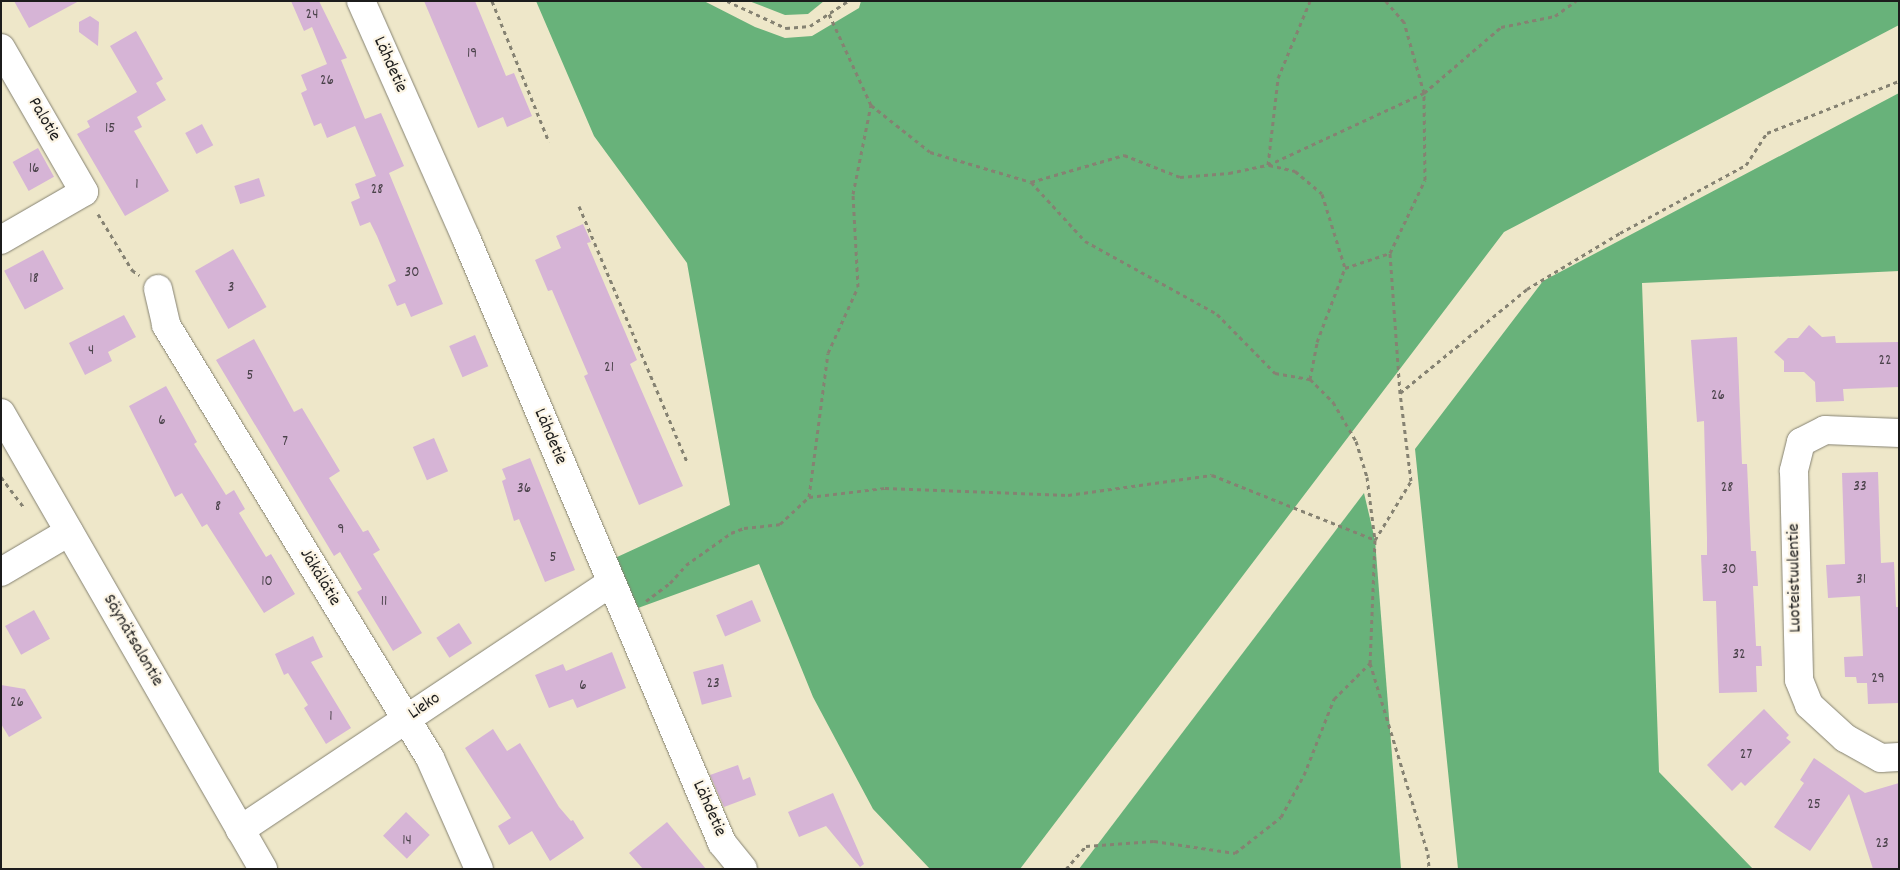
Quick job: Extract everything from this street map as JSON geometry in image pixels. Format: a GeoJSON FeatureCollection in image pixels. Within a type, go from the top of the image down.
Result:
{"type":"FeatureCollection","features":[{"type":"Feature","properties":{"kind":"street","name":"Lähdetie"},"geometry":{"type":"LineString","coordinates":[[361,1],[466,238],[722,843],[744,869]]}},
{"type":"Feature","properties":{"kind":"street","name":"Palotie"},"geometry":{"type":"LineString","coordinates":[[1,48],[84,192]]}},
{"type":"Feature","properties":{"kind":"street"},"geometry":{"type":"LineString","coordinates":[[1,240],[84,192]]}},
{"type":"Feature","properties":{"kind":"street","name":"Jäkälätie"},"geometry":{"type":"LineString","coordinates":[[158,289],[166,325],[405,721],[430,758],[479,869]]}},
{"type":"Feature","properties":{"kind":"street","name":"Säynätsalontie"},"geometry":{"type":"LineString","coordinates":[[1,414],[263,869]]}},
{"type":"Feature","properties":{"kind":"street","name":"Luoteistuulentie"},"geometry":{"type":"LineString","coordinates":[[1899,433],[1825,430],[1802,442],[1794,471],[1799,680],[1809,705],[1845,738],[1880,758],[1899,757]]}},
{"type":"Feature","properties":{"kind":"street"},"geometry":{"type":"LineString","coordinates":[[1,572],[69,532]]}},
{"type":"Feature","properties":{"kind":"street","name":"Lieko"},"geometry":{"type":"LineString","coordinates":[[240,830],[611,583]]}},
{"type":"Feature","properties":{"kind":"path"},"geometry":{"type":"LineString","coordinates":[[492,1],[549,142]]}},
{"type":"Feature","properties":{"kind":"path"},"geometry":{"type":"LineString","coordinates":[[727,1],[786,28],[810,26],[848,1]]}},
{"type":"Feature","properties":{"kind":"path"},"geometry":{"type":"LineString","coordinates":[[1268,165],[1278,78],[1310,1]]}},
{"type":"Feature","properties":{"kind":"path"},"geometry":{"type":"LineString","coordinates":[[1375,540],[1410,481],[1400,393],[1390,253],[1424,180],[1424,93],[1404,22],[1386,1]]}},
{"type":"Feature","properties":{"kind":"path"},"geometry":{"type":"LineString","coordinates":[[1031,182],[1124,155],[1180,177],[1229,173],[1268,165],[1424,93],[1501,27],[1555,16],[1576,1]]}},
{"type":"Feature","properties":{"kind":"path"},"geometry":{"type":"LineString","coordinates":[[829,14],[871,105],[930,152],[1031,182],[1085,241],[1216,314],[1275,373],[1310,379],[1333,402],[1356,442],[1367,477],[1375,540],[1370,663],[1428,854],[1429,869]]}},
{"type":"Feature","properties":{"kind":"path"},"geometry":{"type":"LineString","coordinates":[[1400,393],[1527,289],[1746,165],[1767,133],[1899,81]]}},
{"type":"Feature","properties":{"kind":"path"},"geometry":{"type":"LineString","coordinates":[[809,497],[828,353],[858,287],[853,194],[871,105]]}},
{"type":"Feature","properties":{"kind":"path"},"geometry":{"type":"LineString","coordinates":[[1268,165],[1295,171],[1322,194],[1345,268],[1317,342],[1310,379]]}},
{"type":"Feature","properties":{"kind":"path"},"geometry":{"type":"LineString","coordinates":[[84,192],[132,270],[158,289]]}},
{"type":"Feature","properties":{"kind":"path"},"geometry":{"type":"LineString","coordinates":[[579,206],[687,462]]}},
{"type":"Feature","properties":{"kind":"path"},"geometry":{"type":"LineString","coordinates":[[1345,268],[1390,253]]}},
{"type":"Feature","properties":{"kind":"path"},"geometry":{"type":"LineString","coordinates":[[622,610],[646,600],[714,542],[744,528],[780,524],[809,497],[885,488],[1068,495],[1212,475],[1375,540]]}},
{"type":"Feature","properties":{"kind":"path"},"geometry":{"type":"LineString","coordinates":[[1066,869],[1086,846],[1154,841],[1235,853],[1281,817],[1304,775],[1334,699],[1370,663]]}},
{"type":"Feature","properties":{"kind":"green space"},"geometry":{"type":"Polygon","coordinates":[[[536,1],[704,1],[755,27],[785,38],[812,36],[859,8],[861,1],[1899,1],[1899,25],[1504,232],[1020,869],[930,869],[873,809],[813,697],[759,564],[638,608],[615,558],[730,505],[687,263],[594,136],[536,1]]]}},
{"type":"Feature","properties":{"kind":"green space"},"geometry":{"type":"Polygon","coordinates":[[[749,1],[824,1],[808,14],[785,15],[749,1]]]}},
{"type":"Feature","properties":{"kind":"green space"},"geometry":{"type":"Polygon","coordinates":[[[1899,93],[1899,271],[1642,283],[1659,772],[1753,869],[1458,869],[1415,449],[1543,281],[1899,93]]]}},
{"type":"Feature","properties":{"kind":"green space"},"geometry":{"type":"Polygon","coordinates":[[[1364,493],[1375,540],[1401,869],[1079,869],[1364,493]]]}},
{"type":"Feature","properties":{"kind":"building"},"geometry":{"type":"Polygon","coordinates":[[[14,1],[79,1],[29,28],[14,1]]]}},
{"type":"Feature","properties":{"kind":"building"},"geometry":{"type":"Polygon","coordinates":[[[291,1],[319,1],[347,58],[341,60],[365,119],[381,113],[404,166],[389,173],[443,304],[411,317],[405,303],[397,306],[388,285],[396,281],[377,236],[370,222],[360,226],[351,202],[360,198],[355,184],[376,176],[355,126],[327,138],[321,123],[314,126],[301,93],[307,90],[301,75],[327,64],[312,27],[304,31],[291,1]]]}},
{"type":"Feature","properties":{"kind":"building"},"geometry":{"type":"Polygon","coordinates":[[[424,1],[475,1],[506,76],[514,73],[532,116],[507,127],[503,117],[478,128],[424,1]]]}},
{"type":"Feature","properties":{"kind":"building"},"geometry":{"type":"Polygon","coordinates":[[[90,16],[99,22],[98,46],[79,32],[79,22],[90,16]]]}},
{"type":"Feature","properties":{"kind":"building"},"geometry":{"type":"Polygon","coordinates":[[[136,31],[163,79],[156,83],[166,100],[137,117],[142,127],[134,131],[169,191],[125,216],[77,134],[90,127],[87,121],[137,92],[110,46],[136,31]]]}},
{"type":"Feature","properties":{"kind":"building"},"geometry":{"type":"Polygon","coordinates":[[[202,124],[213,145],[196,154],[185,133],[202,124]]]}},
{"type":"Feature","properties":{"kind":"building"},"geometry":{"type":"Polygon","coordinates":[[[38,148],[54,177],[29,191],[13,162],[38,148]]]}},
{"type":"Feature","properties":{"kind":"building"},"geometry":{"type":"Polygon","coordinates":[[[259,178],[265,196],[240,204],[234,186],[259,178]]]}},
{"type":"Feature","properties":{"kind":"building"},"geometry":{"type":"Polygon","coordinates":[[[583,224],[591,242],[587,243],[637,360],[630,364],[683,486],[639,505],[584,376],[588,374],[552,290],[548,291],[535,260],[561,248],[556,236],[583,224]]]}},
{"type":"Feature","properties":{"kind":"building"},"geometry":{"type":"Polygon","coordinates":[[[233,249],[266,307],[228,329],[195,271],[233,249]]]}},
{"type":"Feature","properties":{"kind":"building"},"geometry":{"type":"Polygon","coordinates":[[[43,250],[64,289],[25,310],[4,271],[43,250]]]}},
{"type":"Feature","properties":{"kind":"building"},"geometry":{"type":"Polygon","coordinates":[[[124,315],[136,337],[108,352],[112,361],[85,375],[69,343],[124,315]]]}},
{"type":"Feature","properties":{"kind":"building"},"geometry":{"type":"Polygon","coordinates":[[[1809,325],[1822,337],[1835,336],[1836,343],[1899,342],[1899,387],[1843,389],[1844,401],[1816,402],[1815,382],[1804,372],[1784,372],[1784,361],[1774,352],[1788,338],[1798,338],[1809,325]]]}},
{"type":"Feature","properties":{"kind":"building"},"geometry":{"type":"Polygon","coordinates":[[[475,335],[488,366],[463,377],[449,346],[475,335]]]}},
{"type":"Feature","properties":{"kind":"building"},"geometry":{"type":"Polygon","coordinates":[[[1737,337],[1742,464],[1747,464],[1751,551],[1756,551],[1758,586],[1753,586],[1756,646],[1761,646],[1762,666],[1756,666],[1757,692],[1719,693],[1716,601],[1703,601],[1701,555],[1707,555],[1704,421],[1697,422],[1691,340],[1737,337]]]}},
{"type":"Feature","properties":{"kind":"building"},"geometry":{"type":"Polygon","coordinates":[[[254,339],[294,412],[302,408],[340,471],[329,478],[363,532],[368,530],[380,550],[373,554],[422,633],[393,651],[357,592],[362,589],[340,552],[334,556],[216,360],[254,339]]]}},
{"type":"Feature","properties":{"kind":"building"},"geometry":{"type":"Polygon","coordinates":[[[166,386],[197,442],[194,444],[226,495],[234,490],[245,509],[239,513],[266,557],[271,554],[295,594],[264,613],[207,524],[202,527],[182,493],[175,497],[129,406],[166,386]]]}},
{"type":"Feature","properties":{"kind":"building"},"geometry":{"type":"Polygon","coordinates":[[[434,438],[448,471],[427,480],[413,447],[434,438]]]}},
{"type":"Feature","properties":{"kind":"building"},"geometry":{"type":"Polygon","coordinates":[[[530,458],[575,570],[545,582],[519,519],[514,521],[502,481],[506,479],[502,469],[530,458]]]}},
{"type":"Feature","properties":{"kind":"building"},"geometry":{"type":"Polygon","coordinates":[[[1878,472],[1881,563],[1894,562],[1896,607],[1899,607],[1899,703],[1868,704],[1867,683],[1857,683],[1856,677],[1845,677],[1844,657],[1863,656],[1860,596],[1828,598],[1826,565],[1845,564],[1842,473],[1878,472]]]}},
{"type":"Feature","properties":{"kind":"building"},"geometry":{"type":"Polygon","coordinates":[[[752,600],[761,621],[725,636],[716,615],[752,600]]]}},
{"type":"Feature","properties":{"kind":"building"},"geometry":{"type":"Polygon","coordinates":[[[34,610],[50,639],[21,655],[5,626],[34,610]]]}},
{"type":"Feature","properties":{"kind":"building"},"geometry":{"type":"Polygon","coordinates":[[[459,623],[472,643],[449,658],[436,638],[459,623]]]}},
{"type":"Feature","properties":{"kind":"building"},"geometry":{"type":"Polygon","coordinates":[[[313,636],[323,657],[311,662],[351,728],[326,744],[304,708],[308,705],[288,673],[284,675],[275,654],[313,636]]]}},
{"type":"Feature","properties":{"kind":"building"},"geometry":{"type":"Polygon","coordinates":[[[612,652],[626,688],[577,708],[573,699],[549,708],[535,675],[563,664],[566,671],[612,652]]]}},
{"type":"Feature","properties":{"kind":"building"},"geometry":{"type":"Polygon","coordinates":[[[723,664],[732,697],[702,705],[693,672],[723,664]]]}},
{"type":"Feature","properties":{"kind":"building"},"geometry":{"type":"Polygon","coordinates":[[[1,685],[25,689],[42,718],[9,737],[1,724],[1,685]]]}},
{"type":"Feature","properties":{"kind":"building"},"geometry":{"type":"Polygon","coordinates":[[[1764,709],[1789,735],[1786,738],[1791,742],[1745,786],[1741,782],[1732,791],[1707,765],[1764,709]]]}},
{"type":"Feature","properties":{"kind":"building"},"geometry":{"type":"Polygon","coordinates":[[[493,729],[507,751],[520,743],[559,807],[571,821],[573,820],[584,838],[550,861],[532,831],[509,845],[498,826],[511,818],[465,748],[493,729]]]}},
{"type":"Feature","properties":{"kind":"building"},"geometry":{"type":"Polygon","coordinates":[[[1814,758],[1865,793],[1899,783],[1899,869],[1873,869],[1849,794],[1810,851],[1774,827],[1804,783],[1800,780],[1814,758]]]}},
{"type":"Feature","properties":{"kind":"building"},"geometry":{"type":"Polygon","coordinates":[[[738,765],[743,780],[750,777],[756,795],[724,807],[710,775],[738,765]]]}},
{"type":"Feature","properties":{"kind":"building"},"geometry":{"type":"Polygon","coordinates":[[[833,793],[864,864],[860,867],[826,826],[799,837],[788,812],[833,793]]]}},
{"type":"Feature","properties":{"kind":"building"},"geometry":{"type":"Polygon","coordinates":[[[406,812],[430,835],[407,859],[383,836],[406,812]]]}},
{"type":"Feature","properties":{"kind":"building"},"geometry":{"type":"Polygon","coordinates":[[[667,822],[706,869],[643,869],[629,853],[667,822]]]}}]}
